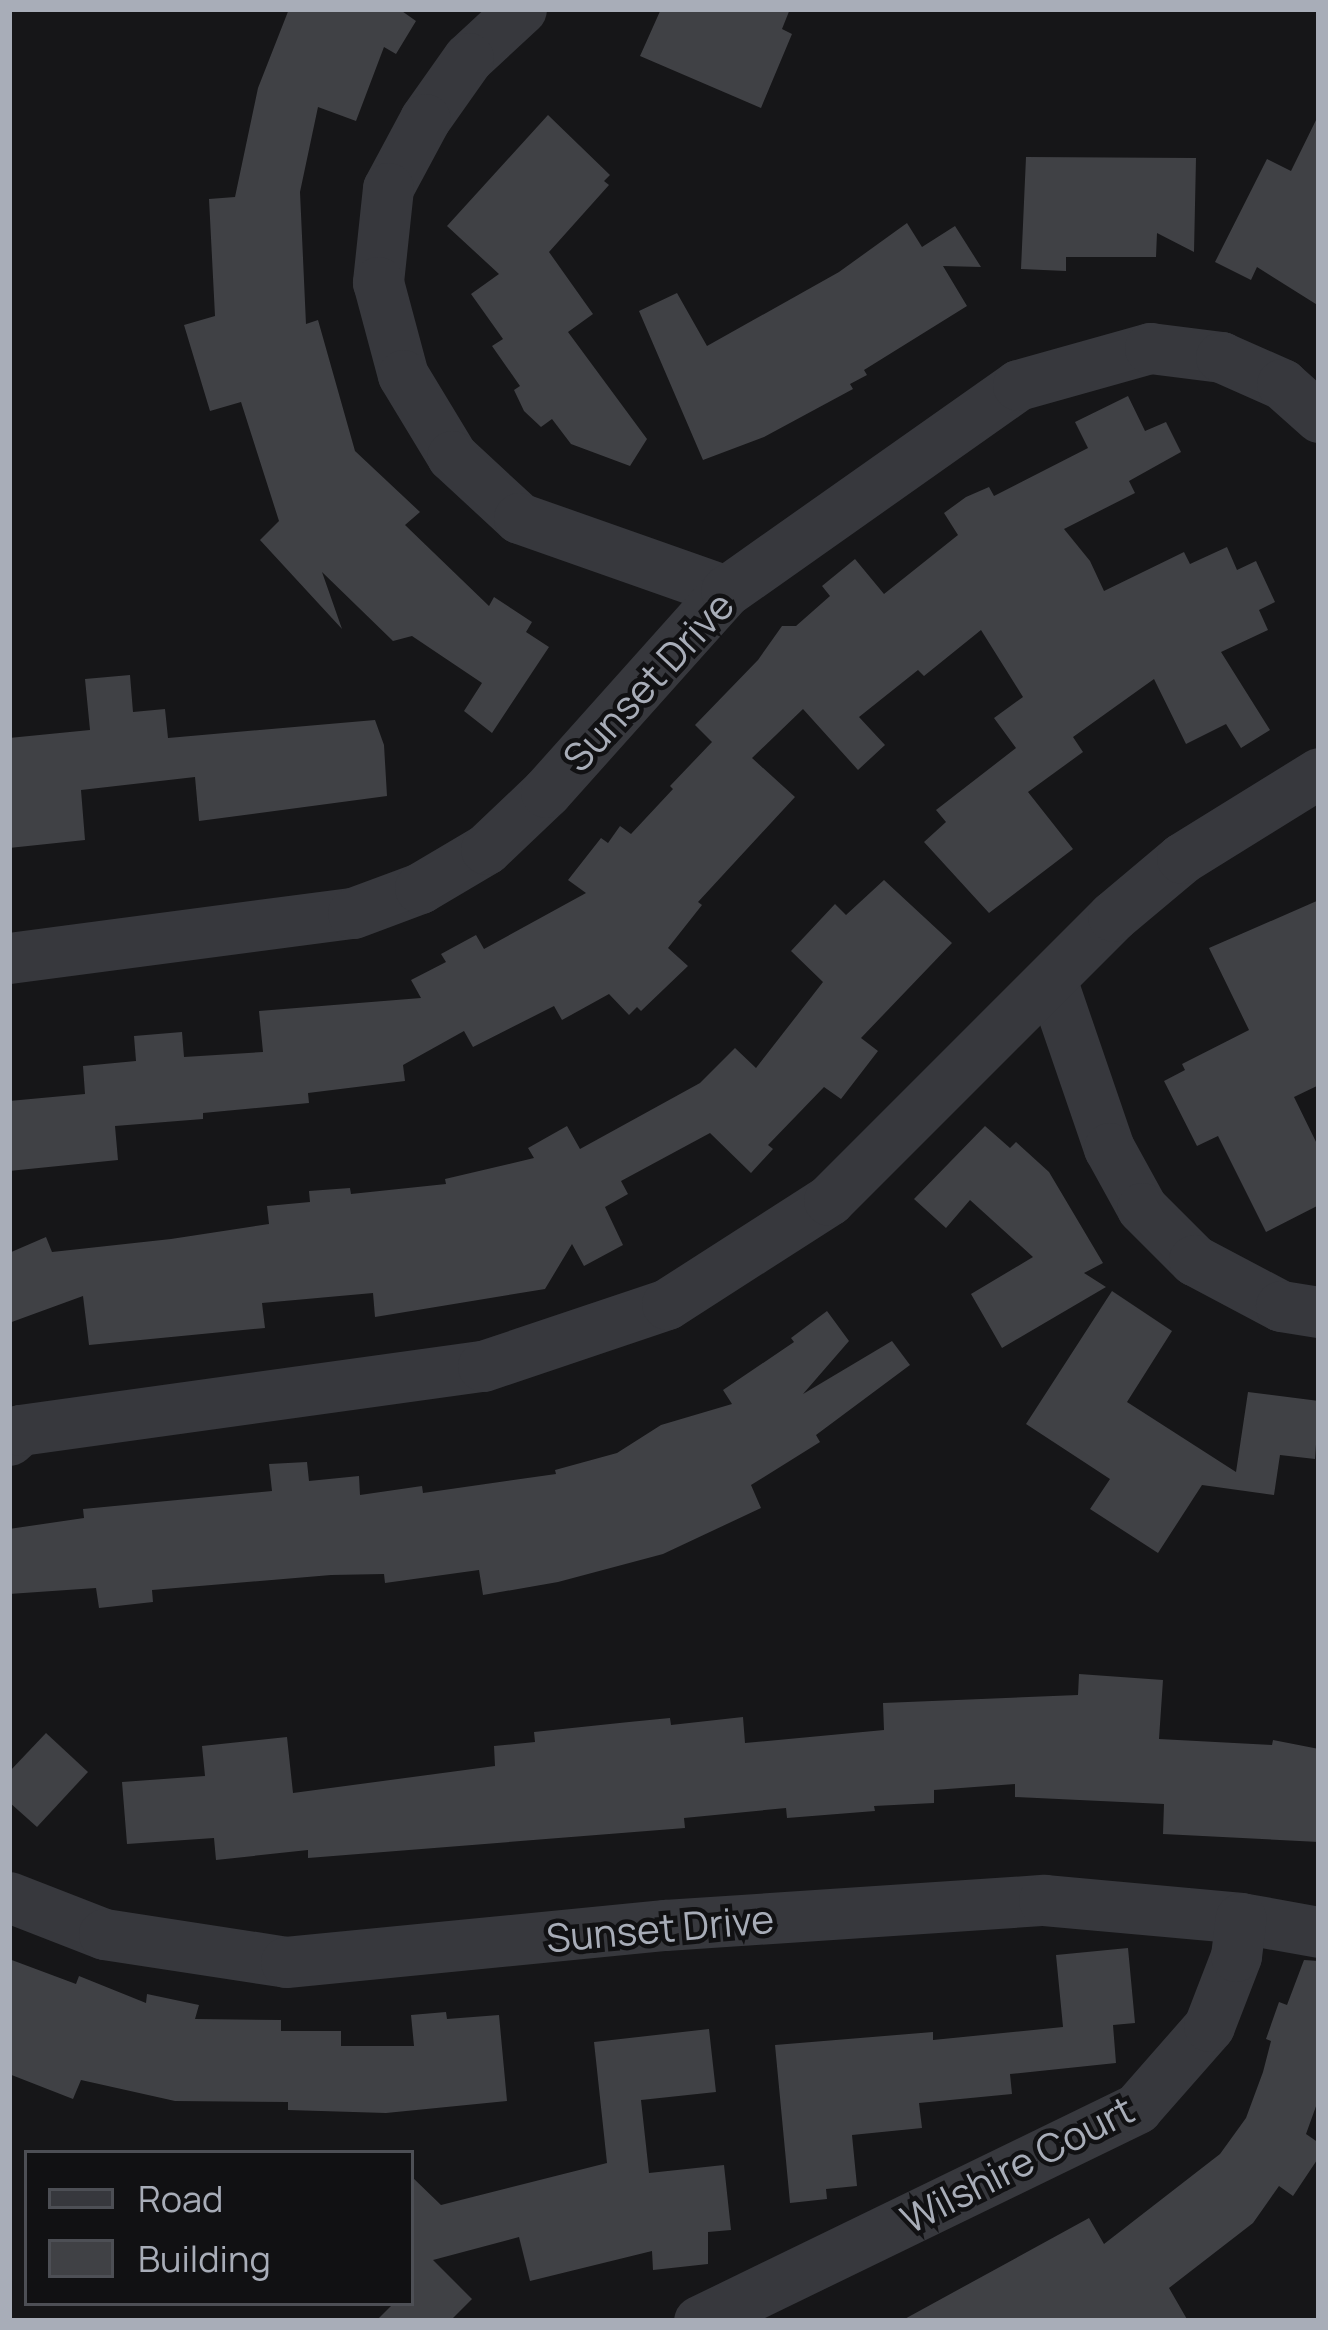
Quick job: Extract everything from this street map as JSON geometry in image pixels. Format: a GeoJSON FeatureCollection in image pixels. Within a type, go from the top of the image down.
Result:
{"type":"FeatureCollection","features":[{"type":"Feature","properties":{"kind":"street"},"geometry":{"type":"LineString","coordinates":[[521,9],[468,58],[425,119],[388,188],[378,282],[403,376],[452,456],[519,518],[726,591]]}},
{"type":"Feature","properties":{"kind":"street","name":"Sunset Drive"},"geometry":{"type":"LineString","coordinates":[[9,958],[353,914],[420,888],[485,848],[546,792],[726,591],[1018,385],[1150,348],[1220,357],[1282,385],[1319,417]]}},
{"type":"Feature","properties":{"kind":"street"},"geometry":{"type":"LineString","coordinates":[[9,1440],[20,1430],[483,1366],[667,1304],[830,1200],[1112,916],[1182,858],[1319,773]]}},
{"type":"Feature","properties":{"kind":"street"},"geometry":{"type":"LineString","coordinates":[[1051,980],[1109,1148],[1142,1208],[1194,1260],[1281,1306],[1319,1312]]}},
{"type":"Feature","properties":{"kind":"street","name":"Sunset Drive"},"geometry":{"type":"LineString","coordinates":[[9,1897],[104,1934],[286,1962],[665,1925],[1044,1900],[1241,1918],[1319,1932]]}},
{"type":"Feature","properties":{"kind":"street","name":"Wilshire Court"},"geometry":{"type":"LineString","coordinates":[[699,2321],[1137,2108],[1209,2026],[1236,1956],[1241,1918]]}},
{"type":"Feature","properties":{"kind":"building"},"geometry":{"type":"Polygon","coordinates":[[[289,9],[399,9],[416,21],[396,54],[384,47],[356,121],[318,107],[300,192],[306,324],[318,320],[355,451],[420,512],[405,525],[489,606],[494,597],[532,622],[526,632],[549,647],[492,733],[464,711],[482,683],[412,636],[393,641],[322,572],[342,629],[260,540],[279,521],[241,402],[210,411],[184,325],[215,316],[209,199],[235,197],[258,88],[289,9]]]}},
{"type":"Feature","properties":{"kind":"building"},"geometry":{"type":"Polygon","coordinates":[[[661,9],[790,9],[782,29],[792,34],[761,108],[640,56],[661,9]]]}},
{"type":"Feature","properties":{"kind":"building"},"geometry":{"type":"Polygon","coordinates":[[[1319,114],[1319,306],[1257,267],[1251,280],[1215,262],[1267,159],[1291,171],[1319,114]]]}},
{"type":"Feature","properties":{"kind":"building"},"geometry":{"type":"Polygon","coordinates":[[[548,115],[610,175],[604,181],[609,185],[549,252],[593,314],[568,332],[647,439],[630,466],[571,444],[552,419],[541,427],[524,411],[514,390],[520,386],[492,346],[503,339],[471,294],[499,274],[447,226],[548,115]]]}},
{"type":"Feature","properties":{"kind":"building"},"geometry":{"type":"Polygon","coordinates":[[[1026,157],[1196,158],[1194,252],[1157,233],[1156,257],[1066,257],[1066,271],[1021,269],[1026,157]]]}},
{"type":"Feature","properties":{"kind":"building"},"geometry":{"type":"Polygon","coordinates":[[[907,223],[922,247],[955,226],[981,267],[943,266],[967,306],[864,370],[867,375],[850,384],[853,389],[764,437],[703,460],[639,311],[677,293],[707,346],[839,272],[907,223]]]}},
{"type":"Feature","properties":{"kind":"building"},"geometry":{"type":"Polygon","coordinates":[[[1128,396],[1145,431],[1166,422],[1181,452],[1129,481],[1135,493],[1064,529],[1090,561],[1104,591],[1184,552],[1190,564],[1227,547],[1237,570],[1256,561],[1275,602],[1259,610],[1268,630],[1221,652],[1270,730],[1241,748],[1226,724],[1186,744],[1154,679],[1073,737],[1083,752],[1028,792],[1073,849],[989,913],[924,842],[946,822],[936,810],[1016,748],[994,718],[1023,697],[981,630],[924,676],[918,670],[859,717],[885,745],[858,770],[803,709],[752,758],[795,797],[698,902],[702,905],[668,948],[688,966],[641,1011],[637,1007],[629,1015],[609,994],[562,1020],[554,1006],[473,1047],[464,1031],[403,1065],[405,1081],[308,1093],[309,1103],[115,1126],[118,1160],[9,1171],[9,1101],[85,1094],[83,1066],[136,1061],[134,1036],[182,1032],[184,1057],[263,1052],[259,1011],[421,998],[411,980],[446,962],[441,954],[476,935],[484,949],[586,893],[568,880],[601,838],[608,843],[620,826],[631,834],[673,789],[670,786],[712,742],[695,725],[758,660],[782,626],[796,626],[830,596],[822,586],[855,559],[884,594],[958,535],[944,513],[966,497],[989,487],[994,496],[1088,448],[1075,422],[1128,396]]]}},
{"type":"Feature","properties":{"kind":"building"},"geometry":{"type":"Polygon","coordinates":[[[130,675],[133,712],[165,709],[168,738],[375,720],[384,745],[387,796],[199,821],[195,777],[81,790],[85,840],[9,848],[9,738],[90,730],[85,679],[130,675]]]}},
{"type":"Feature","properties":{"kind":"building"},"geometry":{"type":"Polygon","coordinates":[[[884,880],[952,943],[861,1038],[878,1051],[841,1099],[824,1087],[768,1145],[773,1149],[751,1173],[710,1133],[621,1181],[628,1194],[605,1207],[623,1245],[584,1266],[572,1244],[545,1289],[375,1317],[373,1293],[262,1303],[265,1328],[89,1345],[83,1296],[9,1323],[9,1253],[46,1237],[52,1252],[171,1239],[269,1224],[267,1206],[310,1202],[309,1191],[350,1188],[351,1194],[446,1184],[445,1179],[534,1158],[528,1148],[567,1126],[580,1149],[700,1083],[735,1048],[756,1068],[823,982],[791,951],[835,904],[846,915],[884,880]]]}},
{"type":"Feature","properties":{"kind":"building"},"geometry":{"type":"Polygon","coordinates":[[[1319,900],[1319,1085],[1294,1097],[1319,1148],[1319,1205],[1266,1232],[1218,1136],[1197,1146],[1164,1081],[1185,1070],[1182,1064],[1249,1030],[1209,948],[1319,900]]]}},
{"type":"Feature","properties":{"kind":"building"},"geometry":{"type":"Polygon","coordinates":[[[985,1126],[1010,1148],[1016,1142],[1049,1172],[1103,1263],[1084,1273],[1106,1287],[1002,1348],[971,1294],[1033,1257],[970,1200],[946,1228],[914,1199],[985,1126]]]}},
{"type":"Feature","properties":{"kind":"building"},"geometry":{"type":"Polygon","coordinates":[[[1112,1291],[1172,1331],[1127,1402],[1236,1472],[1248,1392],[1319,1401],[1315,1459],[1280,1455],[1274,1495],[1202,1485],[1158,1553],[1090,1509],[1110,1479],[1026,1424],[1112,1291]]]}},
{"type":"Feature","properties":{"kind":"building"},"geometry":{"type":"Polygon","coordinates":[[[827,1311],[849,1341],[803,1394],[892,1341],[910,1365],[816,1435],[820,1442],[751,1485],[761,1508],[663,1554],[558,1582],[483,1595],[479,1570],[385,1583],[384,1574],[331,1575],[152,1590],[153,1602],[99,1608],[96,1588],[9,1594],[9,1529],[84,1518],[83,1509],[272,1491],[269,1464],[307,1462],[309,1481],[359,1476],[360,1495],[422,1486],[423,1493],[556,1474],[555,1470],[617,1453],[661,1425],[732,1404],[723,1390],[794,1342],[791,1338],[827,1311]]]}},
{"type":"Feature","properties":{"kind":"building"},"geometry":{"type":"Polygon","coordinates":[[[1079,1674],[1163,1680],[1159,1739],[1272,1745],[1273,1740],[1319,1749],[1319,1842],[1163,1834],[1164,1804],[1015,1797],[1015,1784],[934,1790],[934,1803],[874,1806],[875,1811],[787,1818],[786,1808],[684,1818],[685,1828],[308,1858],[308,1850],[216,1860],[214,1838],[127,1844],[122,1782],[205,1776],[202,1746],[287,1737],[293,1793],[495,1766],[494,1746],[535,1742],[534,1732],[670,1718],[671,1725],[743,1717],[745,1743],[884,1730],[883,1703],[1078,1695],[1079,1674]]]}},
{"type":"Feature","properties":{"kind":"building"},"geometry":{"type":"Polygon","coordinates":[[[46,1733],[88,1772],[37,1827],[9,1802],[9,1772],[46,1733]]]}},
{"type":"Feature","properties":{"kind":"building"},"geometry":{"type":"Polygon","coordinates":[[[1128,1948],[1135,2023],[1113,2025],[1116,2063],[1010,2074],[1012,2094],[919,2103],[922,2128],[852,2135],[857,2186],[826,2189],[827,2199],[790,2203],[775,2045],[933,2032],[933,2040],[1063,2027],[1056,1955],[1128,1948]]]}},
{"type":"Feature","properties":{"kind":"building"},"geometry":{"type":"Polygon","coordinates":[[[9,1959],[76,1984],[79,1976],[146,2003],[147,1994],[199,2005],[195,2019],[281,2020],[281,2031],[341,2031],[341,2046],[414,2046],[411,2015],[446,2012],[447,2019],[499,2015],[507,2101],[386,2113],[288,2110],[288,2102],[175,2101],[81,2080],[73,2099],[9,2074],[9,1959]]]}},
{"type":"Feature","properties":{"kind":"building"},"geometry":{"type":"Polygon","coordinates":[[[1304,1960],[1319,1961],[1319,2098],[1306,2134],[1319,2143],[1319,2157],[1293,2196],[1279,2186],[1253,2223],[1169,2288],[1188,2321],[901,2321],[1089,2218],[1104,2244],[1220,2154],[1246,2118],[1263,2072],[1271,2041],[1266,2039],[1279,2002],[1287,2005],[1304,1960]]]}},
{"type":"Feature","properties":{"kind":"building"},"geometry":{"type":"Polygon","coordinates":[[[709,2029],[716,2092],[641,2100],[649,2173],[724,2165],[731,2230],[708,2232],[708,2264],[653,2270],[652,2251],[530,2281],[519,2237],[433,2260],[472,2299],[450,2321],[376,2321],[391,2306],[414,2306],[414,2179],[441,2205],[607,2163],[594,2042],[709,2029]]]}}]}
